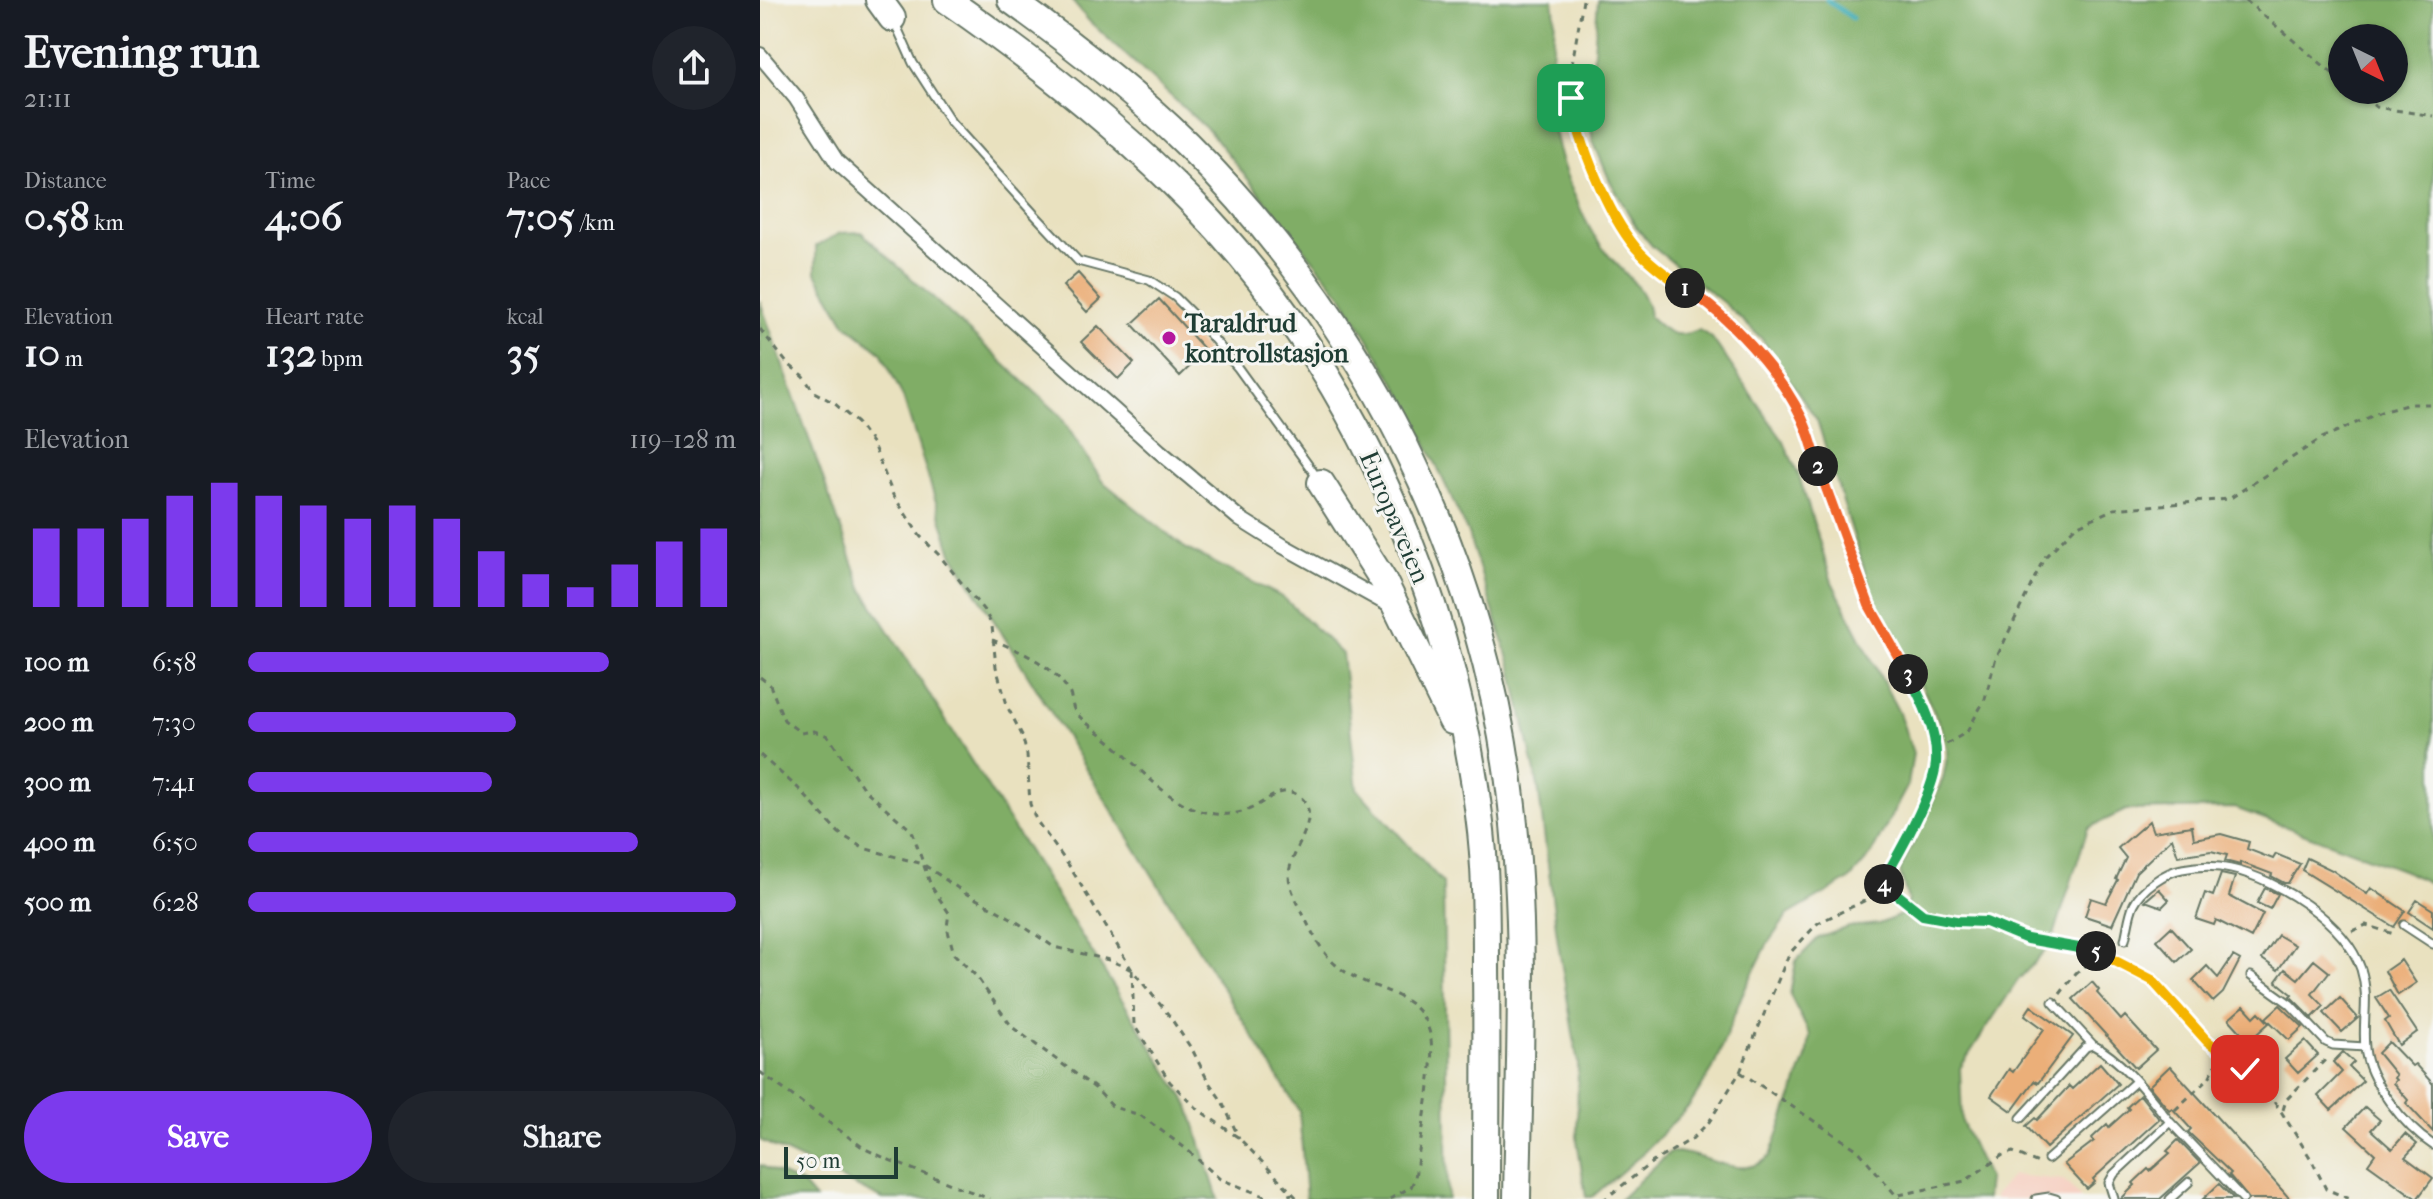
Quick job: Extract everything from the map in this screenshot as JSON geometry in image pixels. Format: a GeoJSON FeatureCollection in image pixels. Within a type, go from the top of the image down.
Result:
{"type":"FeatureCollection","features":[{"type":"Feature","properties":{"kind":"highway","name":"Europaveien"},"geometry":{"type":"LineString","coordinates":[[947,0],[1071,91],[1158,169],[1230,245],[1297,331],[1362,438],[1407,536],[1440,626],[1460,705],[1479,815],[1484,869],[1486,1199]]}},
{"type":"Feature","properties":{"kind":"highway","name":"Europaveien"},"geometry":{"type":"LineString","coordinates":[[1011,0],[1141,102],[1185,143],[1259,223],[1292,264],[1357,357],[1390,415],[1439,516],[1485,658],[1513,808],[1519,914],[1517,1199]]}},
{"type":"Feature","properties":{"kind":"highway"},"geometry":{"type":"LineString","coordinates":[[1321,483],[1368,554],[1400,611],[1470,758]]}},
{"type":"Feature","properties":{"kind":"street"},"geometry":{"type":"LineString","coordinates":[[760,55],[785,83],[828,152],[845,170],[1159,451],[1240,519],[1400,611]]}},
{"type":"Feature","properties":{"kind":"lane"},"geometry":{"type":"LineString","coordinates":[[886,9],[939,106],[991,169],[1078,261],[1149,280],[1175,297],[1238,368],[1321,483]]}},
{"type":"Feature","properties":{"kind":"lane"},"geometry":{"type":"LineString","coordinates":[[2125,940],[2134,904],[2150,886],[2174,871],[2213,867],[2232,869],[2264,879],[2324,919],[2356,956],[2366,987],[2365,1047],[2368,1063],[2389,1102],[2421,1137],[2433,1145]]}},
{"type":"Feature","properties":{"kind":"lane"},"geometry":{"type":"LineString","coordinates":[[2404,925],[2433,944]]}},
{"type":"Feature","properties":{"kind":"lane"},"geometry":{"type":"LineString","coordinates":[[2251,976],[2290,1004],[2326,1042],[2365,1047]]}},
{"type":"Feature","properties":{"kind":"lane"},"geometry":{"type":"LineString","coordinates":[[2053,1002],[2093,1045],[2135,1082],[2243,1199]]}},
{"type":"Feature","properties":{"kind":"lane"},"geometry":{"type":"LineString","coordinates":[[2021,1118],[2080,1053],[2093,1045]]}},
{"type":"Feature","properties":{"kind":"lane"},"geometry":{"type":"LineString","coordinates":[[2048,1159],[2135,1082]]}},
{"type":"Feature","properties":{"kind":"lane"},"geometry":{"type":"LineString","coordinates":[[2114,1199],[2109,1183],[2114,1174],[2168,1120]]}},
{"type":"Feature","properties":{"kind":"lane"},"geometry":{"type":"LineString","coordinates":[[2170,1199],[2189,1182]]}},
{"type":"Feature","properties":{"kind":"lane"},"geometry":{"type":"LineString","coordinates":[[2036,1199],[2056,1199]]}},
{"type":"Feature","properties":{"kind":"path"},"geometry":{"type":"LineString","coordinates":[[1583,0],[1572,64],[1571,98],[1579,134],[1597,177],[1636,248],[1724,318],[1793,402],[1807,429],[1844,542],[1869,605],[1915,688],[1936,750],[1930,786],[1882,882],[1864,901],[1826,918],[1799,940],[1783,967],[1740,1072],[1709,1122],[1698,1134],[1651,1163],[1605,1199]]}},
{"type":"Feature","properties":{"kind":"path"},"geometry":{"type":"LineString","coordinates":[[2245,0],[2328,69]]}},
{"type":"Feature","properties":{"kind":"path"},"geometry":{"type":"LineString","coordinates":[[2372,104],[2433,116]]}},
{"type":"Feature","properties":{"kind":"path"},"geometry":{"type":"LineString","coordinates":[[760,329],[814,392],[834,403],[857,423],[873,444],[893,495],[920,536],[986,613],[992,626],[992,640],[1008,708],[1022,735],[1027,755],[1030,804],[1036,820],[1070,867],[1132,970],[1193,1051],[1239,1138]]}},
{"type":"Feature","properties":{"kind":"path"},"geometry":{"type":"LineString","coordinates":[[1936,750],[1967,732],[1985,699],[1995,661],[2044,558],[2076,526],[2114,509],[2229,499],[2322,438],[2381,412],[2410,404],[2433,404]]}},
{"type":"Feature","properties":{"kind":"path"},"geometry":{"type":"LineString","coordinates":[[992,640],[1021,651],[1060,679],[1070,695],[1074,711],[1109,740],[1155,786],[1188,806],[1216,815],[1250,810],[1272,795],[1288,792],[1298,794],[1307,805],[1307,825],[1289,874],[1310,929],[1335,964],[1367,984],[1400,996],[1415,1006],[1430,1036],[1415,1178],[1411,1187],[1390,1199]]}},
{"type":"Feature","properties":{"kind":"path"},"geometry":{"type":"LineString","coordinates":[[760,677],[770,685],[784,720],[801,733],[814,731],[828,736],[863,788],[912,831],[931,886],[949,913],[947,927],[954,954],[976,976],[1012,1027],[1095,1088],[1113,1107],[1140,1115],[1220,1179],[1274,1199],[1292,1194]]}},
{"type":"Feature","properties":{"kind":"path"},"geometry":{"type":"LineString","coordinates":[[760,755],[798,788],[839,833],[863,848],[923,864],[1054,947],[1109,960],[1132,970]]}},
{"type":"Feature","properties":{"kind":"path"},"geometry":{"type":"LineString","coordinates":[[1882,882],[1923,915],[1986,922],[2027,939],[2102,952],[2152,980],[2207,1041],[2256,1076],[2282,1113],[2326,1189],[2328,1199]]}},
{"type":"Feature","properties":{"kind":"path"},"geometry":{"type":"LineString","coordinates":[[2343,939],[2366,925],[2400,936],[2412,935],[2414,931]]}},
{"type":"Feature","properties":{"kind":"path"},"geometry":{"type":"LineString","coordinates":[[2053,1002],[2076,973],[2118,938],[2125,940]]}},
{"type":"Feature","properties":{"kind":"path"},"geometry":{"type":"LineString","coordinates":[[1132,970],[1134,1025],[1170,1082],[1199,1110],[1239,1138],[1298,1199]]}},
{"type":"Feature","properties":{"kind":"path"},"geometry":{"type":"LineString","coordinates":[[2282,1113],[2286,1100],[2327,1060],[2333,1045]]}},
{"type":"Feature","properties":{"kind":"path"},"geometry":{"type":"LineString","coordinates":[[2168,1120],[2209,1078],[2222,1053]]}},
{"type":"Feature","properties":{"kind":"path"},"geometry":{"type":"LineString","coordinates":[[760,1072],[865,1149],[990,1199]]}},
{"type":"Feature","properties":{"kind":"path"},"geometry":{"type":"LineString","coordinates":[[1740,1072],[1858,1150],[1899,1197],[1965,1181],[2003,1155],[2013,1152],[2036,1163],[2046,1157],[2048,1159]]}},
{"type":"Feature","properties":{"kind":"path"},"geometry":{"type":"LineString","coordinates":[[2326,1189],[2350,1199]]}},
{"type":"Feature","properties":{"kind":"shaded area"},"geometry":{"type":"Polygon","coordinates":[[[2012,1175],[2064,1180],[2082,1199],[1995,1199],[1994,1196],[2012,1175]]]}},
{"type":"Feature","properties":{"kind":"green space"},"geometry":{"type":"Polygon","coordinates":[[[1071,0],[1553,0],[1555,21],[1550,98],[1553,124],[1566,175],[1589,226],[1597,241],[1643,296],[1649,316],[1672,333],[1699,330],[1712,338],[1784,442],[1799,476],[1832,582],[1899,713],[1913,753],[1908,785],[1870,856],[1850,879],[1788,915],[1768,943],[1742,995],[1713,1069],[1690,1105],[1641,1155],[1592,1197],[1586,1197],[1577,1140],[1578,1063],[1558,943],[1538,786],[1512,668],[1467,531],[1408,404],[1341,294],[1209,131],[1089,21],[1071,0]]]}},
{"type":"Feature","properties":{"kind":"green space"},"geometry":{"type":"Polygon","coordinates":[[[1598,0],[2433,0],[2433,885],[2405,871],[2235,808],[2126,810],[2088,828],[2051,945],[2018,980],[1960,1068],[1962,1122],[1988,1179],[1986,1199],[1620,1199],[1670,1152],[1735,1167],[1759,1164],[1770,1156],[1808,1052],[1810,1035],[1790,995],[1796,961],[1818,938],[1849,927],[1879,924],[1903,914],[1908,900],[1900,871],[1943,779],[1948,752],[1942,729],[1917,676],[1873,597],[1817,420],[1761,338],[1725,304],[1653,247],[1636,227],[1609,179],[1593,141],[1586,101],[1598,0]]]}},
{"type":"Feature","properties":{"kind":"green space"},"geometry":{"type":"Polygon","coordinates":[[[861,232],[1059,414],[1102,481],[1185,548],[1284,598],[1342,654],[1357,789],[1443,883],[1448,1199],[1306,1199],[1299,1111],[952,553],[903,397],[881,352],[846,324],[816,273],[816,246],[840,233],[861,232]]]}},
{"type":"Feature","properties":{"kind":"green space"},"geometry":{"type":"Polygon","coordinates":[[[760,301],[862,588],[1189,1106],[1218,1199],[883,1199],[760,1140],[760,301]]]}},
{"type":"Feature","properties":{"kind":"green space"},"geometry":{"type":"Polygon","coordinates":[[[760,1165],[802,1184],[815,1199],[760,1199],[760,1165]]]}},
{"type":"Feature","properties":{"kind":"building"},"geometry":{"type":"Polygon","coordinates":[[[1078,273],[1101,299],[1087,312],[1063,286],[1078,273]]]}},
{"type":"Feature","properties":{"kind":"building","name":"Taraldrud kontrollstasjon"},"geometry":{"type":"Polygon","coordinates":[[[1159,299],[1206,351],[1180,376],[1132,324],[1159,299]]]}},
{"type":"Feature","properties":{"kind":"building"},"geometry":{"type":"Polygon","coordinates":[[[1098,326],[1134,363],[1118,379],[1081,342],[1098,326]]]}},
{"type":"Feature","properties":{"kind":"building"},"geometry":{"type":"Polygon","coordinates":[[[2149,821],[2153,832],[2192,826],[2194,839],[2221,834],[2249,842],[2247,849],[2273,859],[2276,854],[2300,864],[2288,883],[2284,883],[2272,874],[2240,862],[2240,865],[2225,861],[2227,855],[2211,851],[2178,856],[2172,838],[2136,872],[2112,925],[2085,916],[2091,898],[2106,903],[2118,880],[2126,858],[2118,848],[2149,821]]]}},
{"type":"Feature","properties":{"kind":"building"},"geometry":{"type":"Polygon","coordinates":[[[2307,858],[2332,870],[2367,894],[2371,888],[2405,911],[2394,927],[2302,870],[2307,858]]]}},
{"type":"Feature","properties":{"kind":"building"},"geometry":{"type":"Polygon","coordinates":[[[2221,874],[2235,877],[2229,896],[2263,914],[2251,938],[2216,920],[2214,925],[2196,919],[2205,893],[2213,896],[2221,874]]]}},
{"type":"Feature","properties":{"kind":"building"},"geometry":{"type":"Polygon","coordinates":[[[2265,888],[2278,894],[2270,909],[2257,903],[2265,888]]]}},
{"type":"Feature","properties":{"kind":"building"},"geometry":{"type":"Polygon","coordinates":[[[2159,889],[2169,900],[2162,907],[2145,901],[2159,889]]]}},
{"type":"Feature","properties":{"kind":"building"},"geometry":{"type":"Polygon","coordinates":[[[2417,900],[2433,910],[2433,928],[2409,912],[2417,900]]]}},
{"type":"Feature","properties":{"kind":"building"},"geometry":{"type":"Polygon","coordinates":[[[2171,927],[2191,949],[2177,962],[2157,940],[2171,927]]]}},
{"type":"Feature","properties":{"kind":"building"},"geometry":{"type":"Polygon","coordinates":[[[2278,935],[2295,945],[2278,970],[2262,959],[2278,935]]]}},
{"type":"Feature","properties":{"kind":"building"},"geometry":{"type":"Polygon","coordinates":[[[2233,956],[2240,960],[2223,993],[2213,1002],[2193,980],[2207,966],[2218,978],[2233,956]]]}},
{"type":"Feature","properties":{"kind":"building"},"geometry":{"type":"Polygon","coordinates":[[[2314,960],[2329,972],[2312,994],[2324,1006],[2312,1018],[2290,996],[2292,994],[2276,981],[2285,969],[2298,979],[2314,960]]]}},
{"type":"Feature","properties":{"kind":"building"},"geometry":{"type":"Polygon","coordinates":[[[2401,960],[2416,983],[2398,995],[2385,971],[2401,960]]]}},
{"type":"Feature","properties":{"kind":"building"},"geometry":{"type":"Polygon","coordinates":[[[2092,982],[2099,990],[2097,993],[2121,1020],[2125,1016],[2156,1050],[2136,1068],[2073,999],[2092,982]]]}},
{"type":"Feature","properties":{"kind":"building"},"geometry":{"type":"Polygon","coordinates":[[[2389,990],[2417,1032],[2399,1045],[2385,1021],[2389,1018],[2376,998],[2389,990]]]}},
{"type":"Feature","properties":{"kind":"building"},"geometry":{"type":"Polygon","coordinates":[[[2340,998],[2358,1018],[2342,1032],[2324,1013],[2340,998]]]}},
{"type":"Feature","properties":{"kind":"building"},"geometry":{"type":"Polygon","coordinates":[[[2280,1005],[2303,1027],[2289,1040],[2266,1018],[2280,1005]]]}},
{"type":"Feature","properties":{"kind":"building"},"geometry":{"type":"Polygon","coordinates":[[[2031,1006],[2073,1036],[2038,1083],[2034,1081],[2012,1111],[1991,1096],[2009,1069],[2013,1072],[2044,1029],[2025,1015],[2031,1006]]]}},
{"type":"Feature","properties":{"kind":"building"},"geometry":{"type":"Polygon","coordinates":[[[2244,1006],[2254,1017],[2259,1012],[2269,1023],[2249,1041],[2229,1019],[2244,1006]]]}},
{"type":"Feature","properties":{"kind":"building"},"geometry":{"type":"Polygon","coordinates":[[[2305,1041],[2318,1055],[2298,1073],[2285,1059],[2305,1041]]]}},
{"type":"Feature","properties":{"kind":"building"},"geometry":{"type":"Polygon","coordinates":[[[2389,1042],[2433,1084],[2433,1132],[2406,1103],[2408,1100],[2393,1083],[2396,1075],[2378,1053],[2389,1042]]]}},
{"type":"Feature","properties":{"kind":"building"},"geometry":{"type":"Polygon","coordinates":[[[2343,1052],[2354,1062],[2349,1067],[2363,1081],[2331,1110],[2318,1096],[2342,1072],[2333,1062],[2343,1052]]]}},
{"type":"Feature","properties":{"kind":"building"},"geometry":{"type":"Polygon","coordinates":[[[2100,1063],[2118,1084],[2046,1148],[2026,1126],[2035,1118],[2037,1120],[2069,1086],[2072,1089],[2100,1063]]]}},
{"type":"Feature","properties":{"kind":"building"},"geometry":{"type":"Polygon","coordinates":[[[2170,1066],[2290,1199],[2249,1199],[2229,1175],[2231,1173],[2188,1132],[2191,1129],[2172,1108],[2169,1110],[2149,1086],[2170,1066]]]}},
{"type":"Feature","properties":{"kind":"building"},"geometry":{"type":"Polygon","coordinates":[[[2140,1095],[2159,1119],[2093,1179],[2095,1182],[2087,1189],[2064,1164],[2094,1141],[2092,1138],[2107,1124],[2109,1127],[2140,1095]]]}},
{"type":"Feature","properties":{"kind":"building"},"geometry":{"type":"Polygon","coordinates":[[[2365,1107],[2380,1120],[2371,1130],[2392,1149],[2405,1134],[2417,1144],[2405,1157],[2433,1178],[2417,1199],[2368,1164],[2375,1154],[2346,1127],[2365,1107]]]}},
{"type":"Feature","properties":{"kind":"building"},"geometry":{"type":"Polygon","coordinates":[[[2178,1140],[2200,1163],[2160,1199],[2121,1199],[2135,1185],[2133,1183],[2170,1153],[2167,1151],[2178,1140]]]}},
{"type":"Feature","properties":{"kind":"building"},"geometry":{"type":"Polygon","coordinates":[[[2219,1184],[2234,1199],[2203,1199],[2219,1184]]]}},
{"type":"Feature","properties":{"kind":"waterway"},"geometry":{"type":"LineString","coordinates":[[1827,0],[1852,18]]}},
{"type":"Feature","properties":{"kind":"place","name":"Taraldrud kontrollstasjon"},"geometry":{"type":"Point","coordinates":[1169,338]}},
{"type":"Feature","properties":{"kind":"route"},"geometry":{"type":"LineString","coordinates":[[1571,98],[1579,134],[1597,177],[1636,248],[1724,318],[1793,402],[1807,429],[1844,542],[1869,605],[1924,708],[1932,731],[1936,763],[1923,801],[1882,882],[1923,915],[1986,922],[2027,939],[2102,952],[2152,980],[2207,1041],[2245,1069]]}}]}
